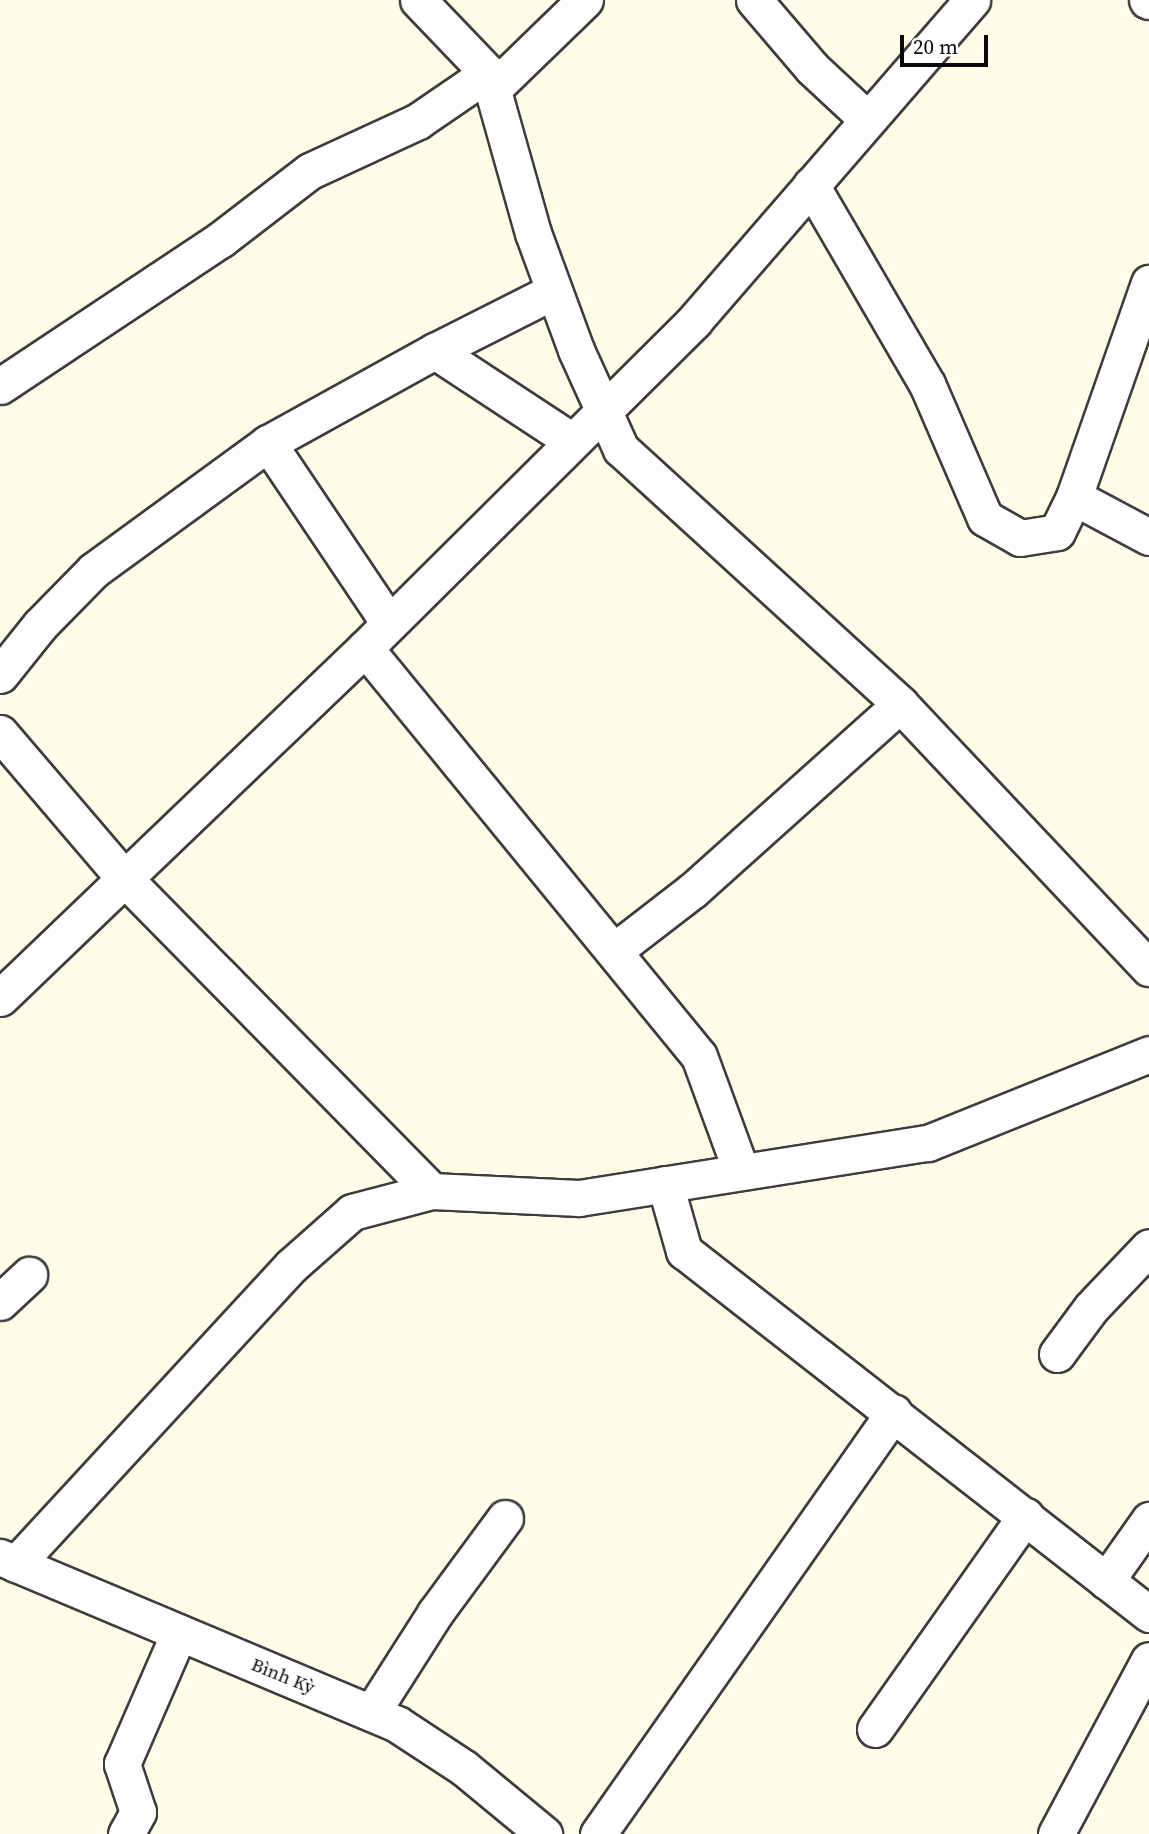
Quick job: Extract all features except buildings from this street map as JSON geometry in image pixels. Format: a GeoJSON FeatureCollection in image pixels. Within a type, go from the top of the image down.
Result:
{"type":"FeatureCollection","features":[{"type":"Feature","properties":{"kind":"street"},"geometry":{"type":"LineString","coordinates":[[418,0],[490,81],[554,291],[621,449],[900,704],[1149,968]]}},
{"type":"Feature","properties":{"kind":"street"},"geometry":{"type":"LineString","coordinates":[[0,386],[220,240],[310,171],[418,121],[490,81],[585,0]]}},
{"type":"Feature","properties":{"kind":"street"},"geometry":{"type":"LineString","coordinates":[[754,0],[812,68],[868,120]]}},
{"type":"Feature","properties":{"kind":"street"},"geometry":{"type":"LineString","coordinates":[[2,992],[365,649],[694,321],[972,0]]}},
{"type":"Feature","properties":{"kind":"street"},"geometry":{"type":"LineString","coordinates":[[811,185],[928,384],[985,518],[1020,538],[1057,532],[1074,497],[1149,283]]}},
{"type":"Feature","properties":{"kind":"street"},"geometry":{"type":"LineString","coordinates":[[0,676],[40,625],[94,570],[268,443],[435,351],[554,291]]}},
{"type":"Feature","properties":{"kind":"street"},"geometry":{"type":"LineString","coordinates":[[435,351],[572,441]]}},
{"type":"Feature","properties":{"kind":"street"},"geometry":{"type":"LineString","coordinates":[[268,443],[389,624]]}},
{"type":"Feature","properties":{"kind":"street"},"geometry":{"type":"LineString","coordinates":[[1074,497],[1149,537]]}},
{"type":"Feature","properties":{"kind":"street"},"geometry":{"type":"LineString","coordinates":[[365,649],[699,1056],[741,1171]]}},
{"type":"Feature","properties":{"kind":"street"},"geometry":{"type":"LineString","coordinates":[[614,951],[693,890],[900,704]]}},
{"type":"Feature","properties":{"kind":"street"},"geometry":{"type":"LineString","coordinates":[[0,733],[124,878],[432,1191]]}},
{"type":"Feature","properties":{"kind":"street"},"geometry":{"type":"LineString","coordinates":[[8,1560],[291,1266],[352,1212],[432,1191],[579,1198],[928,1143],[1149,1054]]}},
{"type":"Feature","properties":{"kind":"street"},"geometry":{"type":"LineString","coordinates":[[665,1184],[684,1251],[894,1412],[1149,1614]]}},
{"type":"Feature","properties":{"kind":"street"},"geometry":{"type":"LineString","coordinates":[[1057,1354],[1091,1308],[1149,1247]]}},
{"type":"Feature","properties":{"kind":"street"},"geometry":{"type":"LineString","coordinates":[[0,1302],[29,1275]]}},
{"type":"Feature","properties":{"kind":"street"},"geometry":{"type":"LineString","coordinates":[[598,1834],[894,1412]]}},
{"type":"Feature","properties":{"kind":"street"},"geometry":{"type":"LineString","coordinates":[[875,1729],[1025,1516]]}},
{"type":"Feature","properties":{"kind":"street"},"geometry":{"type":"LineString","coordinates":[[372,1713],[435,1613],[506,1518]]}},
{"type":"Feature","properties":{"kind":"street"},"geometry":{"type":"LineString","coordinates":[[1106,1581],[1149,1520]]}},
{"type":"Feature","properties":{"kind":"street","name":"Bình Kỳ"},"geometry":{"type":"LineString","coordinates":[[8,1560],[372,1713],[464,1768],[544,1834]]}},
{"type":"Feature","properties":{"kind":"street"},"geometry":{"type":"LineString","coordinates":[[126,1834],[138,1812],[122,1764],[179,1633]]}},
{"type":"Feature","properties":{"kind":"street"},"geometry":{"type":"LineString","coordinates":[[1056,1834],[1149,1660]]}}]}
